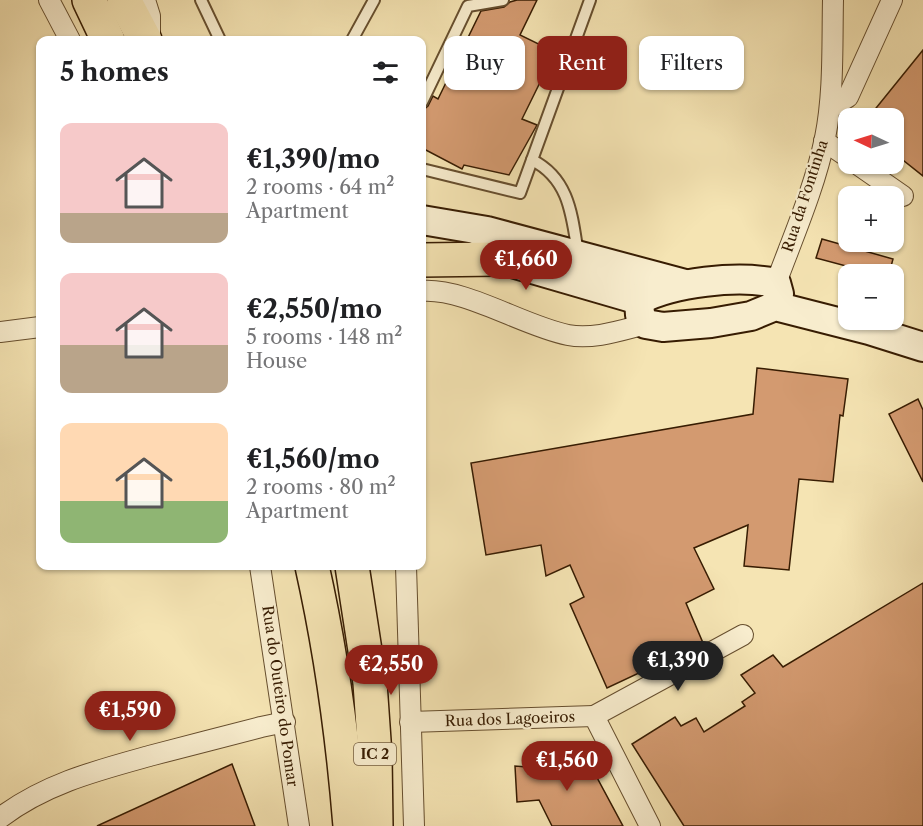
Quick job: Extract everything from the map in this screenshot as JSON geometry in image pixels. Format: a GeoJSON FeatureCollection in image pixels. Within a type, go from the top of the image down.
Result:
{"type":"FeatureCollection","features":[{"type":"Feature","properties":{"kind":"highway"},"geometry":{"type":"LineString","coordinates":[[89,0],[106,36]]}},
{"type":"Feature","properties":{"kind":"highway"},"geometry":{"type":"LineString","coordinates":[[124,0],[143,36]]}},
{"type":"Feature","properties":{"kind":"highway"},"geometry":{"type":"LineString","coordinates":[[426,260],[498,258]]}},
{"type":"Feature","properties":{"kind":"highway","name":"IC 2"},"geometry":{"type":"LineString","coordinates":[[313,570],[345,766],[350,826]]}},
{"type":"Feature","properties":{"kind":"highway","name":"IC 2"},"geometry":{"type":"LineString","coordinates":[[353,570],[370,683],[375,755],[376,826]]}},
{"type":"Feature","properties":{"kind":"main road"},"geometry":{"type":"LineString","coordinates":[[426,221],[487,231],[687,284]]}},
{"type":"Feature","properties":{"kind":"main road"},"geometry":{"type":"LineString","coordinates":[[426,248],[498,258],[643,312],[663,327],[711,323],[751,316],[775,295]]}},
{"type":"Feature","properties":{"kind":"main road"},"geometry":{"type":"LineString","coordinates":[[643,312],[651,294],[687,284],[760,280],[775,295],[869,330],[923,347]]}},
{"type":"Feature","properties":{"kind":"street"},"geometry":{"type":"LineString","coordinates":[[49,0],[68,36]]}},
{"type":"Feature","properties":{"kind":"street"},"geometry":{"type":"LineString","coordinates":[[145,0],[150,16],[151,36]]}},
{"type":"Feature","properties":{"kind":"street","name":"Rua da Fontinha"},"geometry":{"type":"LineString","coordinates":[[775,295],[824,141],[832,80],[832,0]]}},
{"type":"Feature","properties":{"kind":"street"},"geometry":{"type":"LineString","coordinates":[[830,108],[848,97],[892,0]]}},
{"type":"Feature","properties":{"kind":"street"},"geometry":{"type":"LineString","coordinates":[[824,141],[838,151]]}},
{"type":"Feature","properties":{"kind":"street"},"geometry":{"type":"LineString","coordinates":[[871,174],[889,186]]}},
{"type":"Feature","properties":{"kind":"street"},"geometry":{"type":"LineString","coordinates":[[426,291],[434,290],[454,296],[548,330],[570,335],[585,336],[643,312]]}},
{"type":"Feature","properties":{"kind":"street"},"geometry":{"type":"LineString","coordinates":[[0,332],[36,328]]}},
{"type":"Feature","properties":{"kind":"street","name":"Rua do Outeiro do Pomar"},"geometry":{"type":"LineString","coordinates":[[262,570],[299,826]]}},
{"type":"Feature","properties":{"kind":"street"},"geometry":{"type":"LineString","coordinates":[[406,570],[414,826]]}},
{"type":"Feature","properties":{"kind":"street"},"geometry":{"type":"LineString","coordinates":[[594,716],[743,635]]}},
{"type":"Feature","properties":{"kind":"street","name":"Rua dos Lagoeiros"},"geometry":{"type":"LineString","coordinates":[[410,722],[594,716],[650,826]]}},
{"type":"Feature","properties":{"kind":"street"},"geometry":{"type":"LineString","coordinates":[[0,818],[56,784],[101,769],[261,727],[285,723]]}},
{"type":"Feature","properties":{"kind":"lane"},"geometry":{"type":"LineString","coordinates":[[201,0],[218,36]]}},
{"type":"Feature","properties":{"kind":"lane"},"geometry":{"type":"LineString","coordinates":[[354,36],[374,0]]}},
{"type":"Feature","properties":{"kind":"lane"},"geometry":{"type":"LineString","coordinates":[[426,94],[468,6],[503,0]]}},
{"type":"Feature","properties":{"kind":"lane"},"geometry":{"type":"LineString","coordinates":[[426,170],[520,193],[590,0]]}},
{"type":"Feature","properties":{"kind":"lane"},"geometry":{"type":"LineString","coordinates":[[532,160],[547,167],[558,181],[567,200],[578,254]]}},
{"type":"Feature","properties":{"kind":"building"},"geometry":{"type":"Polygon","coordinates":[[[517,0],[537,0],[520,35],[522,36],[469,36],[481,11],[504,7],[517,0]]]}},
{"type":"Feature","properties":{"kind":"building"},"geometry":{"type":"Polygon","coordinates":[[[525,37],[537,43],[537,89],[522,119],[537,125],[509,175],[464,165],[462,169],[426,150],[426,108],[433,96],[438,99],[444,87],[444,90],[525,90],[525,37]]]}},
{"type":"Feature","properties":{"kind":"building"},"geometry":{"type":"Polygon","coordinates":[[[923,50],[923,176],[904,161],[904,108],[876,108],[923,50]]]}},
{"type":"Feature","properties":{"kind":"building"},"geometry":{"type":"Polygon","coordinates":[[[822,239],[838,244],[838,252],[868,252],[893,259],[892,264],[838,264],[816,258],[822,239]]]}},
{"type":"Feature","properties":{"kind":"building"},"geometry":{"type":"Polygon","coordinates":[[[757,368],[848,379],[843,416],[840,415],[833,482],[799,479],[789,570],[744,566],[748,525],[694,548],[714,589],[686,603],[703,643],[607,688],[570,604],[584,597],[570,565],[546,576],[541,545],[486,555],[471,463],[753,414],[757,368]]]}},
{"type":"Feature","properties":{"kind":"building"},"geometry":{"type":"Polygon","coordinates":[[[918,399],[923,410],[923,482],[889,414],[918,399]]]}},
{"type":"Feature","properties":{"kind":"building"},"geometry":{"type":"Polygon","coordinates":[[[923,583],[923,826],[684,826],[632,744],[675,717],[681,726],[696,718],[704,732],[745,706],[742,702],[755,693],[741,675],[773,655],[783,667],[923,583]]]}},
{"type":"Feature","properties":{"kind":"building"},"geometry":{"type":"Polygon","coordinates":[[[580,746],[623,826],[552,826],[539,800],[517,802],[515,766],[540,768],[580,746]]]}},
{"type":"Feature","properties":{"kind":"building"},"geometry":{"type":"Polygon","coordinates":[[[232,764],[255,826],[97,826],[232,764]]]}}]}
